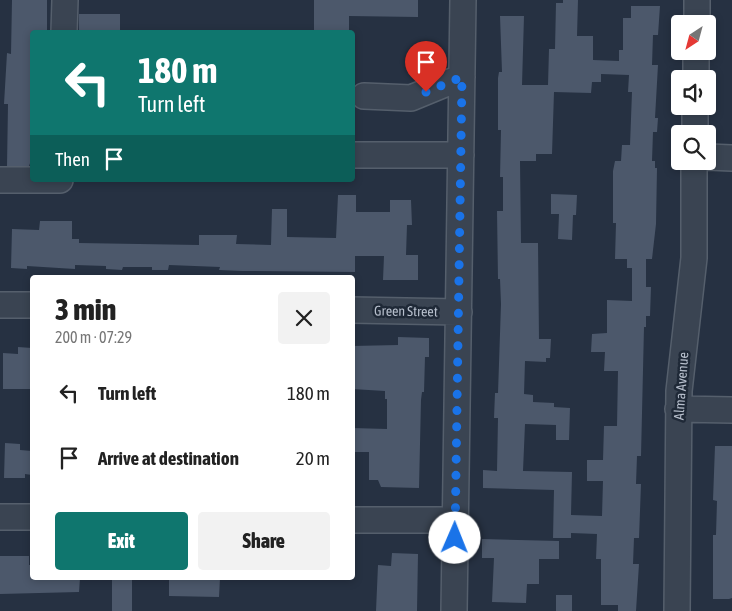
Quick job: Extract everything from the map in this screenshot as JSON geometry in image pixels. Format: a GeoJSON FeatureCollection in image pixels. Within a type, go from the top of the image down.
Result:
{"type":"FeatureCollection","features":[{"type":"Feature","properties":{"kind":"street"},"geometry":{"type":"LineString","coordinates":[[64,30],[65,0]]}},
{"type":"Feature","properties":{"kind":"street"},"geometry":{"type":"LineString","coordinates":[[454,611],[463,0]]}},
{"type":"Feature","properties":{"kind":"street"},"geometry":{"type":"LineString","coordinates":[[697,0],[697,15]]}},
{"type":"Feature","properties":{"kind":"street"},"geometry":{"type":"LineString","coordinates":[[364,96],[411,98],[462,77]]}},
{"type":"Feature","properties":{"kind":"street"},"geometry":{"type":"LineString","coordinates":[[355,155],[461,155]]}},
{"type":"Feature","properties":{"kind":"street"},"geometry":{"type":"LineString","coordinates":[[716,158],[732,158]]}},
{"type":"Feature","properties":{"kind":"street","name":"Alma Avenue"},"geometry":{"type":"LineString","coordinates":[[677,611],[678,409],[680,373],[694,258],[694,170]]}},
{"type":"Feature","properties":{"kind":"street"},"geometry":{"type":"LineString","coordinates":[[0,180],[30,180]]}},
{"type":"Feature","properties":{"kind":"street"},"geometry":{"type":"LineString","coordinates":[[0,305],[30,305]]}},
{"type":"Feature","properties":{"kind":"street","name":"Green Street"},"geometry":{"type":"LineString","coordinates":[[355,310],[458,312]]}},
{"type":"Feature","properties":{"kind":"street"},"geometry":{"type":"LineString","coordinates":[[678,409],[732,410]]}},
{"type":"Feature","properties":{"kind":"street"},"geometry":{"type":"LineString","coordinates":[[0,516],[30,517]]}},
{"type":"Feature","properties":{"kind":"street"},"geometry":{"type":"LineString","coordinates":[[355,520],[456,520]]}},
{"type":"Feature","properties":{"kind":"building"},"geometry":{"type":"Polygon","coordinates":[[[12,0],[47,0],[47,30],[30,30],[29,166],[7,166],[8,104],[4,104],[7,53],[11,54],[12,0]]]}},
{"type":"Feature","properties":{"kind":"building"},"geometry":{"type":"Polygon","coordinates":[[[314,0],[418,0],[418,17],[349,16],[349,30],[314,30],[314,0]]]}},
{"type":"Feature","properties":{"kind":"building"},"geometry":{"type":"Polygon","coordinates":[[[563,0],[578,0],[577,36],[593,36],[593,60],[619,61],[619,50],[623,50],[623,18],[631,18],[631,6],[660,6],[658,35],[653,35],[652,65],[658,65],[655,118],[658,118],[657,132],[653,132],[652,161],[655,161],[655,168],[657,168],[656,224],[652,259],[646,259],[646,287],[651,287],[650,316],[646,316],[646,327],[644,327],[641,456],[637,456],[636,484],[641,484],[639,538],[634,538],[633,564],[639,564],[636,611],[618,611],[618,605],[601,605],[601,559],[596,559],[597,534],[571,533],[571,538],[553,538],[554,490],[483,488],[483,470],[497,471],[498,418],[494,418],[495,393],[498,393],[501,304],[500,279],[498,279],[497,211],[503,211],[503,177],[500,177],[501,130],[498,130],[498,78],[499,72],[502,72],[500,16],[524,16],[522,85],[548,85],[549,49],[555,49],[556,3],[563,3],[563,0]],[[601,74],[601,82],[592,82],[591,93],[554,92],[552,154],[536,154],[536,161],[520,161],[521,243],[538,243],[539,339],[551,339],[550,358],[546,358],[546,362],[525,361],[524,394],[533,395],[533,402],[554,403],[554,407],[570,408],[569,440],[556,440],[556,425],[525,424],[523,471],[572,472],[571,515],[602,516],[603,481],[587,481],[587,460],[603,460],[604,426],[617,426],[618,371],[604,371],[605,352],[591,352],[592,334],[607,333],[607,300],[632,301],[632,268],[627,268],[627,259],[615,259],[616,223],[613,223],[613,171],[615,161],[621,161],[622,145],[630,145],[632,92],[628,92],[629,75],[601,74]]]}},
{"type":"Feature","properties":{"kind":"building"},"geometry":{"type":"Polygon","coordinates":[[[79,14],[120,14],[120,30],[79,30],[79,14]]]}},
{"type":"Feature","properties":{"kind":"building"},"geometry":{"type":"Polygon","coordinates":[[[551,194],[577,195],[576,215],[573,215],[572,240],[558,239],[559,214],[551,214],[551,194]]]}},
{"type":"Feature","properties":{"kind":"building"},"geometry":{"type":"Polygon","coordinates":[[[338,195],[356,195],[356,212],[390,212],[390,200],[411,200],[412,225],[407,225],[406,255],[418,255],[418,280],[383,280],[384,256],[355,256],[355,272],[242,271],[219,270],[220,267],[169,265],[168,270],[152,270],[152,267],[123,267],[122,270],[106,269],[106,266],[75,265],[75,269],[27,266],[27,269],[11,268],[12,229],[39,230],[40,221],[72,221],[72,239],[79,239],[79,243],[199,245],[199,235],[237,235],[236,244],[271,245],[272,209],[287,209],[287,237],[336,238],[338,195]]]}},
{"type":"Feature","properties":{"kind":"building"},"geometry":{"type":"Polygon","coordinates":[[[398,337],[429,338],[429,357],[425,357],[424,392],[422,392],[421,400],[419,488],[381,487],[378,480],[369,480],[369,452],[355,452],[355,428],[387,429],[387,399],[385,399],[385,391],[355,389],[355,346],[398,345],[398,337]]]}},
{"type":"Feature","properties":{"kind":"building"},"geometry":{"type":"Polygon","coordinates":[[[18,347],[30,348],[30,389],[3,389],[3,353],[18,354],[18,347]]]}},
{"type":"Feature","properties":{"kind":"building"},"geometry":{"type":"Polygon","coordinates":[[[5,443],[20,444],[20,450],[30,451],[30,475],[25,474],[25,478],[4,478],[5,443]]]}},
{"type":"Feature","properties":{"kind":"building"},"geometry":{"type":"Polygon","coordinates":[[[715,446],[732,446],[732,598],[729,599],[713,599],[713,535],[716,535],[717,501],[713,500],[715,446]]]}},
{"type":"Feature","properties":{"kind":"building"},"geometry":{"type":"Polygon","coordinates":[[[482,539],[559,541],[559,559],[539,559],[539,584],[527,584],[526,603],[492,602],[494,558],[482,558],[482,539]]]}},
{"type":"Feature","properties":{"kind":"building"},"geometry":{"type":"Polygon","coordinates":[[[392,553],[418,554],[417,611],[376,611],[378,565],[391,566],[392,553]]]}},
{"type":"Feature","properties":{"kind":"building"},"geometry":{"type":"Polygon","coordinates":[[[0,556],[29,556],[30,580],[80,580],[79,592],[0,594],[0,556]]]}},
{"type":"Feature","properties":{"kind":"building"},"geometry":{"type":"Polygon","coordinates":[[[112,580],[132,580],[132,611],[112,611],[112,580]]]}},
{"type":"Feature","properties":{"kind":"building"},"geometry":{"type":"Polygon","coordinates":[[[169,580],[220,580],[219,597],[169,596],[169,580]]]}},
{"type":"Feature","properties":{"kind":"building"},"geometry":{"type":"Polygon","coordinates":[[[556,595],[572,595],[572,611],[556,611],[556,595]]]}},
{"type":"Feature","properties":{"kind":"route"},"geometry":{"type":"LineString","coordinates":[[426,92],[462,77],[455,538]]}}]}
